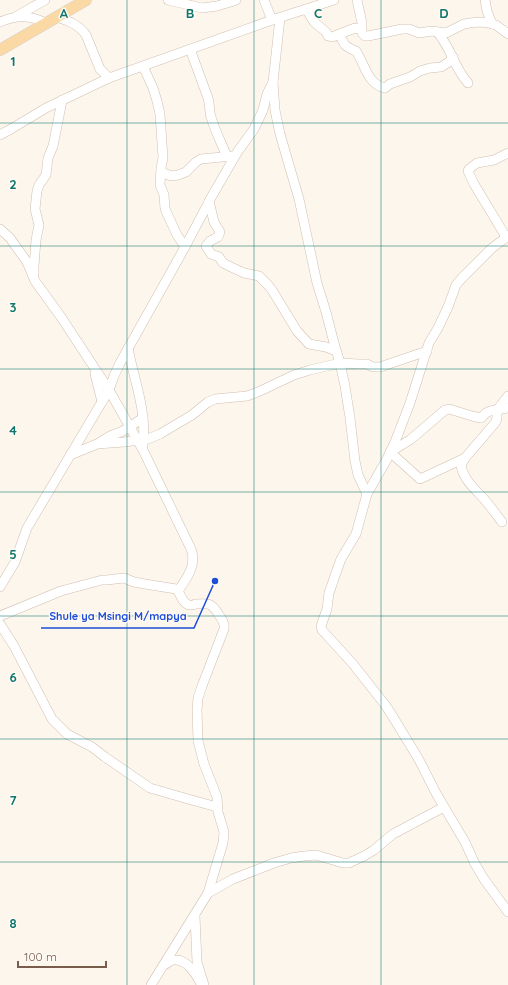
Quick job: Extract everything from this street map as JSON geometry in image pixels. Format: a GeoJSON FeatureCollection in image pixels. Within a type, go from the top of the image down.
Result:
{"type":"FeatureCollection","features":[{"type":"Feature","properties":{"kind":"main road"},"geometry":{"type":"LineString","coordinates":[[0,50],[86,0]]}},
{"type":"Feature","properties":{"kind":"street"},"geometry":{"type":"LineString","coordinates":[[0,22],[17,16],[45,0]]}},
{"type":"Feature","properties":{"kind":"street"},"geometry":{"type":"LineString","coordinates":[[168,0],[202,8],[218,6],[234,2],[236,0]]}},
{"type":"Feature","properties":{"kind":"street"},"geometry":{"type":"LineString","coordinates":[[264,0],[276,19],[273,82],[275,110],[280,134],[294,182],[317,283],[340,363],[346,393],[355,461],[358,475],[367,494]]}},
{"type":"Feature","properties":{"kind":"street"},"geometry":{"type":"LineString","coordinates":[[0,135],[46,108],[109,78],[334,0]]}},
{"type":"Feature","properties":{"kind":"street"},"geometry":{"type":"LineString","coordinates":[[357,0],[362,23],[361,30],[365,36],[402,29],[409,29],[419,33],[446,33],[464,24],[480,22],[492,24],[508,34]]}},
{"type":"Feature","properties":{"kind":"street"},"geometry":{"type":"LineString","coordinates":[[485,0],[492,24]]}},
{"type":"Feature","properties":{"kind":"street"},"geometry":{"type":"LineString","coordinates":[[306,9],[314,22],[326,32],[328,36],[332,37],[355,28],[361,30]]}},
{"type":"Feature","properties":{"kind":"street"},"geometry":{"type":"LineString","coordinates":[[17,16],[35,18],[46,23]]}},
{"type":"Feature","properties":{"kind":"street"},"geometry":{"type":"LineString","coordinates":[[58,16],[72,22],[83,30],[100,69],[109,78]]}},
{"type":"Feature","properties":{"kind":"street"},"geometry":{"type":"LineString","coordinates":[[437,32],[444,40],[461,75],[468,84]]}},
{"type":"Feature","properties":{"kind":"street"},"geometry":{"type":"LineString","coordinates":[[340,34],[346,47],[356,51],[360,56],[363,66],[372,80],[386,88],[390,84],[410,77],[420,71],[441,67],[449,62],[453,57]]}},
{"type":"Feature","properties":{"kind":"street"},"geometry":{"type":"LineString","coordinates":[[190,49],[208,98],[213,123],[231,156]]}},
{"type":"Feature","properties":{"kind":"street"},"geometry":{"type":"LineString","coordinates":[[142,66],[155,94],[160,114],[163,158],[160,185],[164,195],[165,209],[177,235],[185,247]]}},
{"type":"Feature","properties":{"kind":"street"},"geometry":{"type":"LineString","coordinates":[[0,587],[15,562],[28,528],[109,390],[114,376],[128,348],[185,247],[231,156],[254,129],[263,110],[267,94],[273,82]]}},
{"type":"Feature","properties":{"kind":"street"},"geometry":{"type":"LineString","coordinates":[[35,281],[34,266],[39,225],[35,209],[37,191],[46,175],[48,158],[62,100]]}},
{"type":"Feature","properties":{"kind":"street"},"geometry":{"type":"LineString","coordinates":[[508,153],[494,160],[477,163],[469,168],[468,171],[474,184],[507,236],[492,248],[456,285],[448,307],[429,343],[410,403],[390,452],[367,494],[356,534],[341,559],[329,593],[327,609],[321,626],[321,628],[349,659],[386,706],[418,758],[444,808],[465,842],[484,880],[508,912]]}},
{"type":"Feature","properties":{"kind":"street"},"geometry":{"type":"LineString","coordinates":[[161,172],[171,176],[178,175],[186,172],[201,159],[231,156]]}},
{"type":"Feature","properties":{"kind":"street"},"geometry":{"type":"LineString","coordinates":[[209,201],[214,222],[220,232],[218,237],[210,241],[206,246],[211,254],[219,257],[224,263],[238,270],[259,276],[272,290],[297,331],[309,344],[326,346],[336,352]]}},
{"type":"Feature","properties":{"kind":"street"},"geometry":{"type":"LineString","coordinates":[[0,228],[10,238],[27,262],[35,281],[61,317],[109,390],[130,427],[140,440],[143,450],[193,554],[189,576],[178,591]]}},
{"type":"Feature","properties":{"kind":"street"},"geometry":{"type":"LineString","coordinates":[[128,348],[141,401],[143,418],[140,440]]}},
{"type":"Feature","properties":{"kind":"street"},"geometry":{"type":"LineString","coordinates":[[97,444],[140,440],[160,434],[192,415],[208,402],[216,399],[247,396],[294,375],[317,368],[340,363],[367,364],[373,367],[380,367],[426,351]]}},
{"type":"Feature","properties":{"kind":"street"},"geometry":{"type":"LineString","coordinates":[[93,367],[102,402]]}},
{"type":"Feature","properties":{"kind":"street"},"geometry":{"type":"LineString","coordinates":[[502,522],[467,480],[461,465],[465,458],[495,423],[497,419],[497,410],[508,396]]}},
{"type":"Feature","properties":{"kind":"street"},"geometry":{"type":"LineString","coordinates":[[390,452],[410,440],[445,410],[449,409],[481,418],[486,413],[508,408]]}},
{"type":"Feature","properties":{"kind":"street"},"geometry":{"type":"LineString","coordinates":[[70,455],[97,444],[130,427],[143,418]]}},
{"type":"Feature","properties":{"kind":"street"},"geometry":{"type":"LineString","coordinates":[[390,452],[420,479],[465,458]]}},
{"type":"Feature","properties":{"kind":"street"},"geometry":{"type":"LineString","coordinates":[[0,616],[61,591],[102,580],[124,578],[134,582],[175,588],[186,604],[209,604],[214,606],[225,626],[202,686],[198,698],[197,710],[198,741],[204,764],[216,792],[219,816],[224,832],[221,852],[208,893],[152,985]]}},
{"type":"Feature","properties":{"kind":"street"},"geometry":{"type":"LineString","coordinates":[[0,624],[14,646],[52,719],[67,734],[92,746],[105,757],[150,788],[218,806]]}},
{"type":"Feature","properties":{"kind":"street"},"geometry":{"type":"LineString","coordinates":[[208,893],[233,879],[291,858],[316,856],[343,863],[349,863],[374,850],[393,834],[444,808]]}},
{"type":"Feature","properties":{"kind":"street"},"geometry":{"type":"LineString","coordinates":[[195,916],[197,962],[203,985]]}},
{"type":"Feature","properties":{"kind":"street"},"geometry":{"type":"LineString","coordinates":[[164,965],[176,960],[183,962],[189,966],[203,985]]}},
{"type":"Feature","properties":{"kind":"place","name":"Shule ya Msingi M/mapya"},"geometry":{"type":"Point","coordinates":[215,581]}}]}
